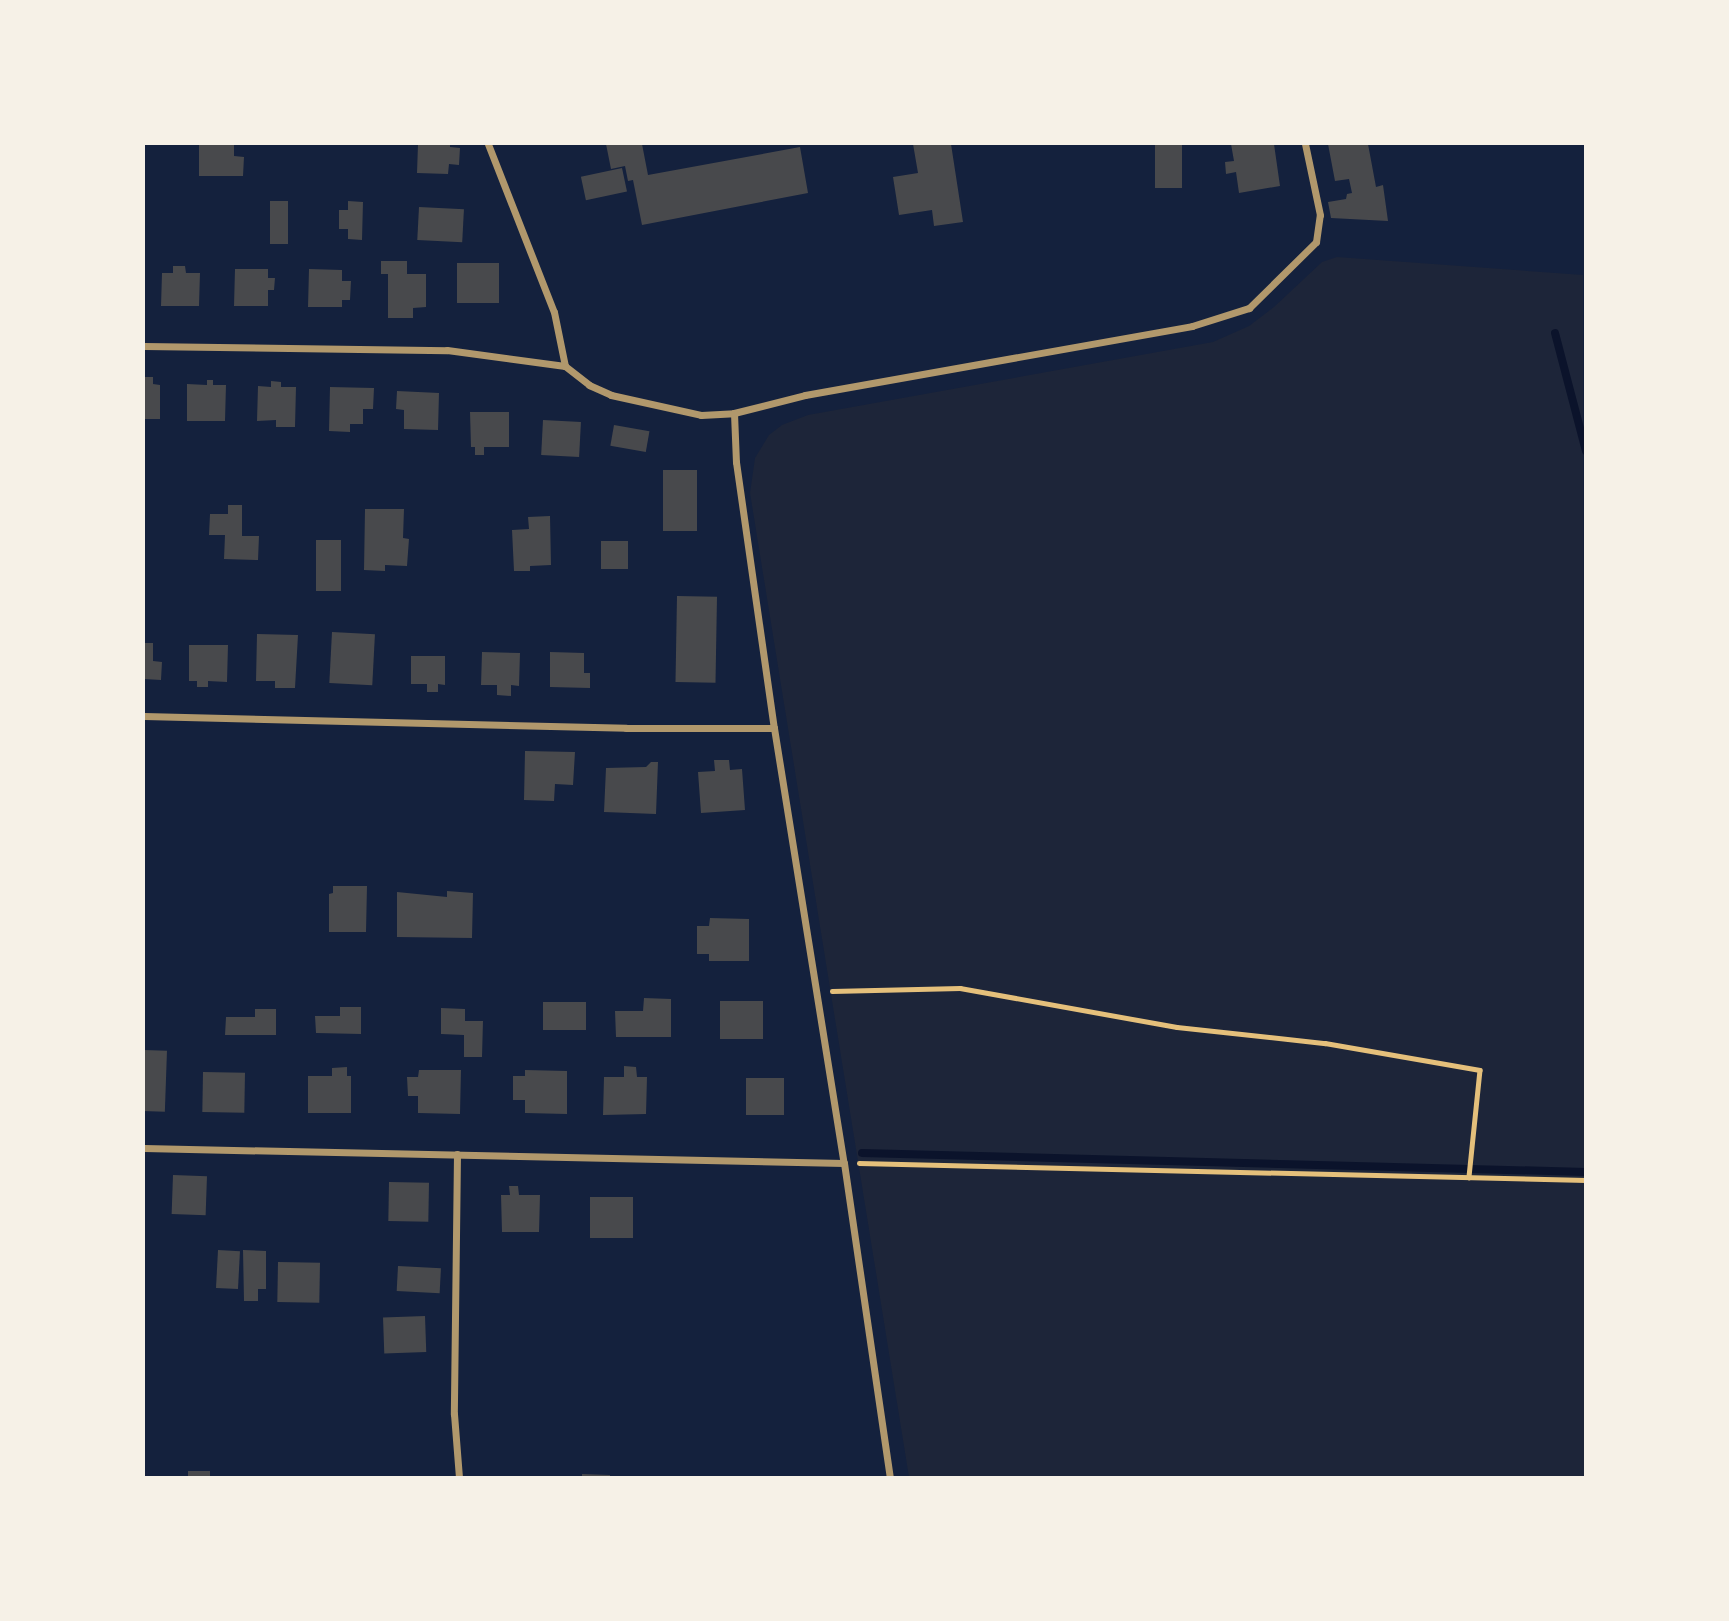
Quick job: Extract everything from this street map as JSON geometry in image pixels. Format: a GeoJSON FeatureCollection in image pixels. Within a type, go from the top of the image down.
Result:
{"type":"FeatureCollection","features":[{"type":"Feature","properties":{"kind":"street"},"geometry":{"type":"LineString","coordinates":[[488,144],[554,312],[565,366]]}},
{"type":"Feature","properties":{"kind":"street"},"geometry":{"type":"LineString","coordinates":[[144,346],[447,350],[565,366],[589,384],[611,395],[701,415],[734,413],[805,395],[1192,326],[1249,307],[1316,242],[1320,215],[1305,144]]}},
{"type":"Feature","properties":{"kind":"street"},"geometry":{"type":"LineString","coordinates":[[734,413],[736,463],[890,1478]]}},
{"type":"Feature","properties":{"kind":"street"},"geometry":{"type":"LineString","coordinates":[[144,716],[625,728],[775,728]]}},
{"type":"Feature","properties":{"kind":"street"},"geometry":{"type":"LineString","coordinates":[[144,1148],[844,1163]]}},
{"type":"Feature","properties":{"kind":"street"},"geometry":{"type":"LineString","coordinates":[[457,1154],[454,1414],[459,1478]]}},
{"type":"Feature","properties":{"kind":"path"},"geometry":{"type":"LineString","coordinates":[[817,992],[961,988],[1177,1027],[1325,1043],[1480,1070],[1469,1174]]}},
{"type":"Feature","properties":{"kind":"path"},"geometry":{"type":"LineString","coordinates":[[844,1163],[1469,1174],[1586,1180]]}},
{"type":"Feature","properties":{"kind":"shaded area"},"geometry":{"type":"Polygon","coordinates":[[[1337,257],[1583,275],[1585,1477],[909,1477],[750,493],[755,458],[769,435],[782,425],[808,415],[1213,342],[1249,326],[1274,307],[1322,262],[1337,257]]]}},
{"type":"Feature","properties":{"kind":"building"},"geometry":{"type":"Polygon","coordinates":[[[199,144],[234,144],[234,156],[244,157],[243,176],[199,176],[199,144]]]}},
{"type":"Feature","properties":{"kind":"building"},"geometry":{"type":"Polygon","coordinates":[[[418,144],[450,144],[450,147],[460,148],[459,165],[449,164],[448,174],[417,173],[418,144]]]}},
{"type":"Feature","properties":{"kind":"building"},"geometry":{"type":"Polygon","coordinates":[[[606,144],[642,144],[648,175],[800,147],[808,193],[642,225],[633,180],[628,181],[625,166],[611,169],[606,144]]]}},
{"type":"Feature","properties":{"kind":"building"},"geometry":{"type":"Polygon","coordinates":[[[913,144],[951,144],[963,222],[934,226],[932,210],[899,215],[893,177],[918,173],[913,144]]]}},
{"type":"Feature","properties":{"kind":"building"},"geometry":{"type":"Polygon","coordinates":[[[1155,144],[1182,144],[1182,188],[1155,188],[1155,144]]]}},
{"type":"Feature","properties":{"kind":"building"},"geometry":{"type":"Polygon","coordinates":[[[1231,144],[1274,144],[1280,186],[1239,193],[1236,172],[1226,174],[1225,162],[1234,161],[1231,144]]]}},
{"type":"Feature","properties":{"kind":"building"},"geometry":{"type":"Polygon","coordinates":[[[1328,144],[1368,144],[1376,187],[1383,185],[1388,221],[1331,218],[1328,202],[1346,199],[1347,194],[1352,193],[1349,179],[1335,181],[1328,144]]]}},
{"type":"Feature","properties":{"kind":"building"},"geometry":{"type":"Polygon","coordinates":[[[622,168],[627,191],[586,200],[581,177],[622,168]]]}},
{"type":"Feature","properties":{"kind":"building"},"geometry":{"type":"Polygon","coordinates":[[[270,201],[288,201],[288,244],[270,244],[270,201]]]}},
{"type":"Feature","properties":{"kind":"building"},"geometry":{"type":"Polygon","coordinates":[[[348,201],[363,202],[362,240],[348,239],[348,229],[339,229],[339,210],[348,210],[348,201]]]}},
{"type":"Feature","properties":{"kind":"building"},"geometry":{"type":"Polygon","coordinates":[[[419,207],[464,209],[462,242],[417,240],[419,207]]]}},
{"type":"Feature","properties":{"kind":"building"},"geometry":{"type":"Polygon","coordinates":[[[381,261],[407,261],[407,274],[426,274],[426,307],[413,308],[413,318],[388,318],[388,274],[381,274],[381,261]]]}},
{"type":"Feature","properties":{"kind":"building"},"geometry":{"type":"Polygon","coordinates":[[[457,263],[499,263],[499,303],[457,303],[457,263]]]}},
{"type":"Feature","properties":{"kind":"building"},"geometry":{"type":"Polygon","coordinates":[[[173,266],[185,266],[186,273],[200,273],[199,306],[161,306],[162,273],[173,273],[173,266]]]}},
{"type":"Feature","properties":{"kind":"building"},"geometry":{"type":"Polygon","coordinates":[[[235,269],[268,269],[268,278],[275,278],[274,290],[268,290],[268,306],[234,306],[235,269]]]}},
{"type":"Feature","properties":{"kind":"building"},"geometry":{"type":"Polygon","coordinates":[[[309,269],[342,270],[342,281],[351,281],[350,300],[342,300],[342,307],[308,307],[309,269]]]}},
{"type":"Feature","properties":{"kind":"building"},"geometry":{"type":"Polygon","coordinates":[[[144,377],[153,377],[153,384],[160,385],[160,419],[144,419],[144,377]]]}},
{"type":"Feature","properties":{"kind":"building"},"geometry":{"type":"Polygon","coordinates":[[[207,380],[213,380],[213,385],[226,385],[225,421],[187,421],[187,384],[207,385],[207,380]]]}},
{"type":"Feature","properties":{"kind":"building"},"geometry":{"type":"Polygon","coordinates":[[[271,381],[281,382],[281,387],[296,387],[295,427],[276,427],[276,420],[257,421],[258,386],[271,387],[271,381]]]}},
{"type":"Feature","properties":{"kind":"building"},"geometry":{"type":"Polygon","coordinates":[[[330,387],[374,388],[373,409],[363,409],[363,424],[350,424],[350,432],[329,431],[330,387]]]}},
{"type":"Feature","properties":{"kind":"building"},"geometry":{"type":"Polygon","coordinates":[[[397,391],[439,393],[438,430],[404,429],[404,410],[396,409],[397,391]]]}},
{"type":"Feature","properties":{"kind":"building"},"geometry":{"type":"Polygon","coordinates":[[[470,412],[509,412],[509,447],[484,447],[484,455],[475,455],[475,447],[471,447],[470,412]]]}},
{"type":"Feature","properties":{"kind":"building"},"geometry":{"type":"Polygon","coordinates":[[[543,420],[581,422],[579,457],[541,455],[543,420]]]}},
{"type":"Feature","properties":{"kind":"building"},"geometry":{"type":"Polygon","coordinates":[[[614,425],[649,431],[646,452],[610,446],[614,425]]]}},
{"type":"Feature","properties":{"kind":"building"},"geometry":{"type":"Polygon","coordinates":[[[663,470],[697,470],[697,531],[663,531],[663,470]]]}},
{"type":"Feature","properties":{"kind":"building"},"geometry":{"type":"Polygon","coordinates":[[[228,505],[242,505],[242,536],[259,536],[258,560],[224,559],[225,535],[209,535],[210,514],[228,514],[228,505]]]}},
{"type":"Feature","properties":{"kind":"building"},"geometry":{"type":"Polygon","coordinates":[[[365,509],[404,509],[403,538],[409,539],[407,566],[385,565],[385,571],[364,570],[365,509]]]}},
{"type":"Feature","properties":{"kind":"building"},"geometry":{"type":"Polygon","coordinates":[[[550,516],[551,565],[530,566],[530,571],[514,571],[512,530],[529,529],[528,517],[550,516]]]}},
{"type":"Feature","properties":{"kind":"building"},"geometry":{"type":"Polygon","coordinates":[[[316,540],[341,540],[341,591],[316,591],[316,540]]]}},
{"type":"Feature","properties":{"kind":"building"},"geometry":{"type":"Polygon","coordinates":[[[601,541],[628,541],[628,569],[601,569],[601,541]]]}},
{"type":"Feature","properties":{"kind":"building"},"geometry":{"type":"Polygon","coordinates":[[[677,596],[717,597],[715,683],[675,682],[677,596]]]}},
{"type":"Feature","properties":{"kind":"building"},"geometry":{"type":"Polygon","coordinates":[[[332,632],[375,634],[372,685],[329,683],[332,632]]]}},
{"type":"Feature","properties":{"kind":"building"},"geometry":{"type":"Polygon","coordinates":[[[257,634],[298,635],[295,688],[275,688],[275,681],[256,681],[257,634]]]}},
{"type":"Feature","properties":{"kind":"building"},"geometry":{"type":"Polygon","coordinates":[[[144,643],[153,643],[153,661],[162,662],[161,680],[144,679],[144,643]]]}},
{"type":"Feature","properties":{"kind":"building"},"geometry":{"type":"Polygon","coordinates":[[[189,645],[228,645],[227,682],[208,681],[208,687],[197,687],[197,681],[189,681],[189,645]]]}},
{"type":"Feature","properties":{"kind":"building"},"geometry":{"type":"Polygon","coordinates":[[[482,652],[520,653],[519,686],[511,685],[511,696],[497,695],[497,685],[481,685],[482,652]]]}},
{"type":"Feature","properties":{"kind":"building"},"geometry":{"type":"Polygon","coordinates":[[[550,652],[584,653],[584,673],[590,673],[590,688],[550,687],[550,652]]]}},
{"type":"Feature","properties":{"kind":"building"},"geometry":{"type":"Polygon","coordinates":[[[411,656],[445,656],[445,685],[438,684],[438,692],[427,692],[427,684],[411,684],[411,656]]]}},
{"type":"Feature","properties":{"kind":"building"},"geometry":{"type":"Polygon","coordinates":[[[525,751],[575,752],[573,785],[555,784],[554,801],[524,800],[525,751]]]}},
{"type":"Feature","properties":{"kind":"building"},"geometry":{"type":"Polygon","coordinates":[[[714,760],[729,760],[730,770],[742,769],[745,810],[701,813],[698,772],[715,771],[714,760]]]}},
{"type":"Feature","properties":{"kind":"building"},"geometry":{"type":"Polygon","coordinates":[[[651,762],[658,762],[656,814],[604,812],[606,768],[646,767],[651,762]]]}},
{"type":"Feature","properties":{"kind":"building"},"geometry":{"type":"Polygon","coordinates":[[[333,886],[367,886],[366,932],[329,932],[329,894],[333,893],[333,886]]]}},
{"type":"Feature","properties":{"kind":"building"},"geometry":{"type":"Polygon","coordinates":[[[447,891],[473,893],[472,938],[397,937],[397,892],[447,897],[447,891]]]}},
{"type":"Feature","properties":{"kind":"building"},"geometry":{"type":"Polygon","coordinates":[[[710,918],[749,919],[749,961],[709,961],[709,954],[697,954],[697,926],[709,926],[710,918]]]}},
{"type":"Feature","properties":{"kind":"building"},"geometry":{"type":"Polygon","coordinates":[[[644,998],[671,999],[671,1037],[616,1037],[615,1011],[643,1011],[644,998]]]}},
{"type":"Feature","properties":{"kind":"building"},"geometry":{"type":"Polygon","coordinates":[[[720,1001],[763,1001],[763,1039],[720,1039],[720,1001]]]}},
{"type":"Feature","properties":{"kind":"building"},"geometry":{"type":"Polygon","coordinates":[[[543,1002],[586,1002],[586,1030],[543,1030],[543,1002]]]}},
{"type":"Feature","properties":{"kind":"building"},"geometry":{"type":"Polygon","coordinates":[[[340,1007],[361,1007],[361,1034],[316,1033],[315,1016],[340,1016],[340,1007]]]}},
{"type":"Feature","properties":{"kind":"building"},"geometry":{"type":"Polygon","coordinates":[[[441,1008],[465,1009],[465,1021],[483,1021],[482,1057],[464,1057],[464,1035],[441,1034],[441,1008]]]}},
{"type":"Feature","properties":{"kind":"building"},"geometry":{"type":"Polygon","coordinates":[[[255,1009],[276,1009],[276,1035],[225,1035],[226,1017],[255,1017],[255,1009]]]}},
{"type":"Feature","properties":{"kind":"building"},"geometry":{"type":"Polygon","coordinates":[[[144,1050],[167,1051],[165,1112],[144,1111],[144,1050]]]}},
{"type":"Feature","properties":{"kind":"building"},"geometry":{"type":"Polygon","coordinates":[[[624,1066],[636,1067],[637,1077],[647,1077],[646,1114],[603,1115],[604,1077],[624,1077],[624,1066]]]}},
{"type":"Feature","properties":{"kind":"building"},"geometry":{"type":"Polygon","coordinates":[[[347,1067],[347,1076],[351,1076],[351,1113],[308,1113],[308,1076],[332,1076],[332,1068],[347,1067]]]}},
{"type":"Feature","properties":{"kind":"building"},"geometry":{"type":"Polygon","coordinates":[[[419,1070],[461,1070],[460,1114],[418,1113],[418,1096],[408,1096],[407,1077],[418,1077],[419,1070]]]}},
{"type":"Feature","properties":{"kind":"building"},"geometry":{"type":"Polygon","coordinates":[[[525,1070],[567,1071],[567,1114],[525,1113],[525,1100],[513,1100],[513,1076],[525,1076],[525,1070]]]}},
{"type":"Feature","properties":{"kind":"building"},"geometry":{"type":"Polygon","coordinates":[[[203,1072],[245,1073],[244,1113],[202,1112],[203,1072]]]}},
{"type":"Feature","properties":{"kind":"building"},"geometry":{"type":"Polygon","coordinates":[[[746,1078],[784,1078],[784,1115],[746,1115],[746,1078]]]}},
{"type":"Feature","properties":{"kind":"building"},"geometry":{"type":"Polygon","coordinates":[[[173,1175],[207,1176],[206,1215],[172,1214],[173,1175]]]}},
{"type":"Feature","properties":{"kind":"building"},"geometry":{"type":"Polygon","coordinates":[[[389,1182],[429,1183],[428,1222],[388,1221],[389,1182]]]}},
{"type":"Feature","properties":{"kind":"building"},"geometry":{"type":"Polygon","coordinates":[[[509,1186],[518,1186],[519,1195],[540,1195],[539,1232],[502,1232],[501,1195],[510,1195],[509,1186]]]}},
{"type":"Feature","properties":{"kind":"building"},"geometry":{"type":"Polygon","coordinates":[[[590,1197],[633,1197],[633,1238],[590,1238],[590,1197]]]}},
{"type":"Feature","properties":{"kind":"building"},"geometry":{"type":"Polygon","coordinates":[[[218,1250],[240,1251],[238,1289],[216,1288],[218,1250]]]}},
{"type":"Feature","properties":{"kind":"building"},"geometry":{"type":"Polygon","coordinates":[[[243,1250],[266,1251],[266,1289],[258,1289],[258,1301],[244,1301],[243,1250]]]}},
{"type":"Feature","properties":{"kind":"building"},"geometry":{"type":"Polygon","coordinates":[[[278,1262],[320,1263],[319,1303],[277,1302],[278,1262]]]}},
{"type":"Feature","properties":{"kind":"building"},"geometry":{"type":"Polygon","coordinates":[[[398,1266],[441,1268],[440,1293],[397,1291],[398,1266]]]}},
{"type":"Feature","properties":{"kind":"building"},"geometry":{"type":"Polygon","coordinates":[[[425,1316],[426,1352],[384,1353],[383,1317],[425,1316]]]}},
{"type":"Feature","properties":{"kind":"building"},"geometry":{"type":"Polygon","coordinates":[[[188,1471],[210,1471],[210,1478],[188,1478],[188,1471]]]}},
{"type":"Feature","properties":{"kind":"building"},"geometry":{"type":"Polygon","coordinates":[[[582,1474],[610,1475],[610,1478],[582,1478],[582,1474]]]}},
{"type":"Feature","properties":{"kind":"waterway"},"geometry":{"type":"LineString","coordinates":[[1555,333],[1586,451]]}},
{"type":"Feature","properties":{"kind":"waterway"},"geometry":{"type":"LineString","coordinates":[[862,1153],[1586,1172]]}}]}
